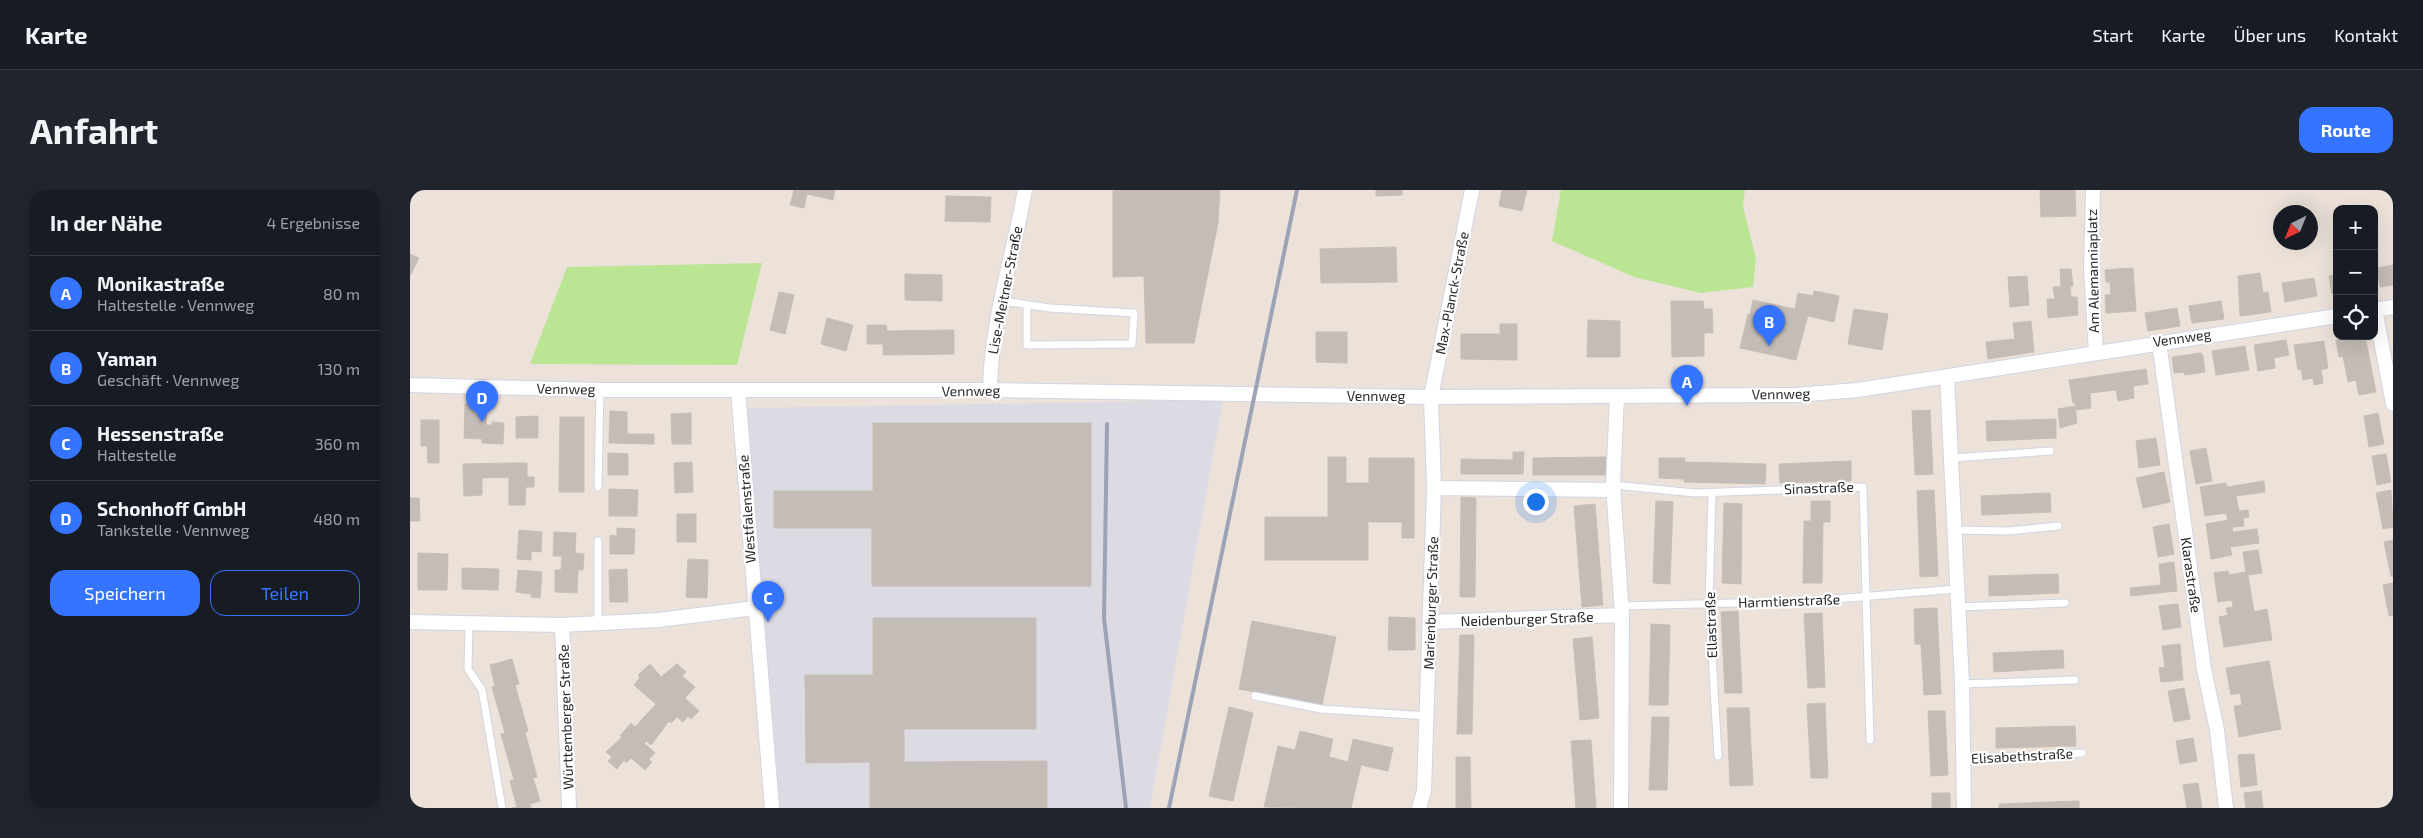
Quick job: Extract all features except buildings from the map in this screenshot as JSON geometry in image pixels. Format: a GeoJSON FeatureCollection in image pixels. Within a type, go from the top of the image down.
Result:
{"type":"FeatureCollection","features":[{"type":"Feature","properties":{"kind":"street","name":"Lise-Meitner-Straße"},"geometry":{"type":"LineString","coordinates":[[990,390],[990,365],[1025,190]]}},
{"type":"Feature","properties":{"kind":"street","name":"Max-Planck-Straße"},"geometry":{"type":"LineString","coordinates":[[1431,397],[1472,190]]}},
{"type":"Feature","properties":{"kind":"street","name":"Am Alemanniaplatz"},"geometry":{"type":"LineString","coordinates":[[2092,190],[2091,270],[2096,352]]}},
{"type":"Feature","properties":{"kind":"street"},"geometry":{"type":"LineString","coordinates":[[2378,310],[2393,307]]}},
{"type":"Feature","properties":{"kind":"street","name":"Vennweg"},"geometry":{"type":"LineString","coordinates":[[410,385],[600,390],[990,390],[1431,397],[1795,395],[1858,390],[2158,342],[2333,317]]}},
{"type":"Feature","properties":{"kind":"street"},"geometry":{"type":"LineString","coordinates":[[2378,326],[2393,404]]}},
{"type":"Feature","properties":{"kind":"street","name":"Klarastraße"},"geometry":{"type":"LineString","coordinates":[[2158,342],[2204,669],[2217,730],[2226,808]]}},
{"type":"Feature","properties":{"kind":"street","name":"Elisabethstraße"},"geometry":{"type":"LineString","coordinates":[[1947,376],[1952,458],[1956,607],[1962,684],[1964,808]]}},
{"type":"Feature","properties":{"kind":"street","name":"Westfalenstraße"},"geometry":{"type":"LineString","coordinates":[[738,390],[772,808]]}},
{"type":"Feature","properties":{"kind":"street"},"geometry":{"type":"LineString","coordinates":[[1617,396],[1613,488],[1622,611],[1621,808]]}},
{"type":"Feature","properties":{"kind":"street","name":"Marienburger Straße"},"geometry":{"type":"LineString","coordinates":[[1420,808],[1424,791],[1431,622],[1434,488],[1431,397]]}},
{"type":"Feature","properties":{"kind":"street"},"geometry":{"type":"LineString","coordinates":[[1434,488],[1613,488]]}},
{"type":"Feature","properties":{"kind":"street"},"geometry":{"type":"LineString","coordinates":[[410,622],[562,625],[658,620],[755,608]]}},
{"type":"Feature","properties":{"kind":"street","name":"Neidenburger Straße"},"geometry":{"type":"LineString","coordinates":[[1431,622],[1622,611]]}},
{"type":"Feature","properties":{"kind":"street","name":"Württemberger Straße"},"geometry":{"type":"LineString","coordinates":[[562,625],[570,808]]}},
{"type":"Feature","properties":{"kind":"street"},"geometry":{"type":"LineString","coordinates":[[1424,791],[1426,808]]}},
{"type":"Feature","properties":{"kind":"lane"},"geometry":{"type":"LineString","coordinates":[[1002,301],[1050,308],[1134,313],[1132,344],[1027,345],[1027,305]]}},
{"type":"Feature","properties":{"kind":"lane"},"geometry":{"type":"LineString","coordinates":[[598,487],[600,390]]}},
{"type":"Feature","properties":{"kind":"lane"},"geometry":{"type":"LineString","coordinates":[[1952,458],[2050,451]]}},
{"type":"Feature","properties":{"kind":"lane","name":"Sinastraße"},"geometry":{"type":"LineString","coordinates":[[1613,488],[1712,493],[1862,487],[1870,740]]}},
{"type":"Feature","properties":{"kind":"lane","name":"Ellastraße"},"geometry":{"type":"LineString","coordinates":[[1712,493],[1709,604],[1718,756]]}},
{"type":"Feature","properties":{"kind":"lane"},"geometry":{"type":"LineString","coordinates":[[1954,530],[2008,530],[2058,526]]}},
{"type":"Feature","properties":{"kind":"lane"},"geometry":{"type":"LineString","coordinates":[[598,541],[598,623]]}},
{"type":"Feature","properties":{"kind":"lane","name":"Harmtienstraße"},"geometry":{"type":"LineString","coordinates":[[1622,611],[1709,604],[1866,597],[1956,589]]}},
{"type":"Feature","properties":{"kind":"lane"},"geometry":{"type":"LineString","coordinates":[[1956,607],[2065,603]]}},
{"type":"Feature","properties":{"kind":"lane"},"geometry":{"type":"LineString","coordinates":[[470,623],[468,669],[482,690],[502,808]]}},
{"type":"Feature","properties":{"kind":"lane"},"geometry":{"type":"LineString","coordinates":[[1962,684],[2075,680]]}},
{"type":"Feature","properties":{"kind":"lane"},"geometry":{"type":"LineString","coordinates":[[1255,696],[1321,709],[1427,716]]}},
{"type":"Feature","properties":{"kind":"lane","name":"Elisabethstraße"},"geometry":{"type":"LineString","coordinates":[[1963,759],[2082,753]]}},
{"type":"Feature","properties":{"kind":"shaded area"},"geometry":{"type":"Polygon","coordinates":[[[1223,400],[1150,808],[777,808],[747,408],[1223,400]]]}},
{"type":"Feature","properties":{"kind":"green space"},"geometry":{"type":"Polygon","coordinates":[[[1561,190],[1745,190],[1743,207],[1756,258],[1753,287],[1701,293],[1634,277],[1552,241],[1561,190]]]}},
{"type":"Feature","properties":{"kind":"green space"},"geometry":{"type":"Polygon","coordinates":[[[762,263],[737,365],[530,364],[567,267],[762,263]]]}},
{"type":"Feature","properties":{"kind":"railway"},"geometry":{"type":"LineString","coordinates":[[1169,808],[1297,190]]}},
{"type":"Feature","properties":{"kind":"railway"},"geometry":{"type":"LineString","coordinates":[[1107,424],[1104,618],[1126,808]]}},
{"type":"Feature","properties":{"kind":"place","name":"Yaman"},"geometry":{"type":"Point","coordinates":[1769,346]}},
{"type":"Feature","properties":{"kind":"place","name":"Monikastraße"},"geometry":{"type":"Point","coordinates":[1687,406]}},
{"type":"Feature","properties":{"kind":"place","name":"Schonhoff GmbH"},"geometry":{"type":"Point","coordinates":[482,422]}},
{"type":"Feature","properties":{"kind":"place","name":"Hessenstraße"},"geometry":{"type":"Point","coordinates":[768,622]}}]}
